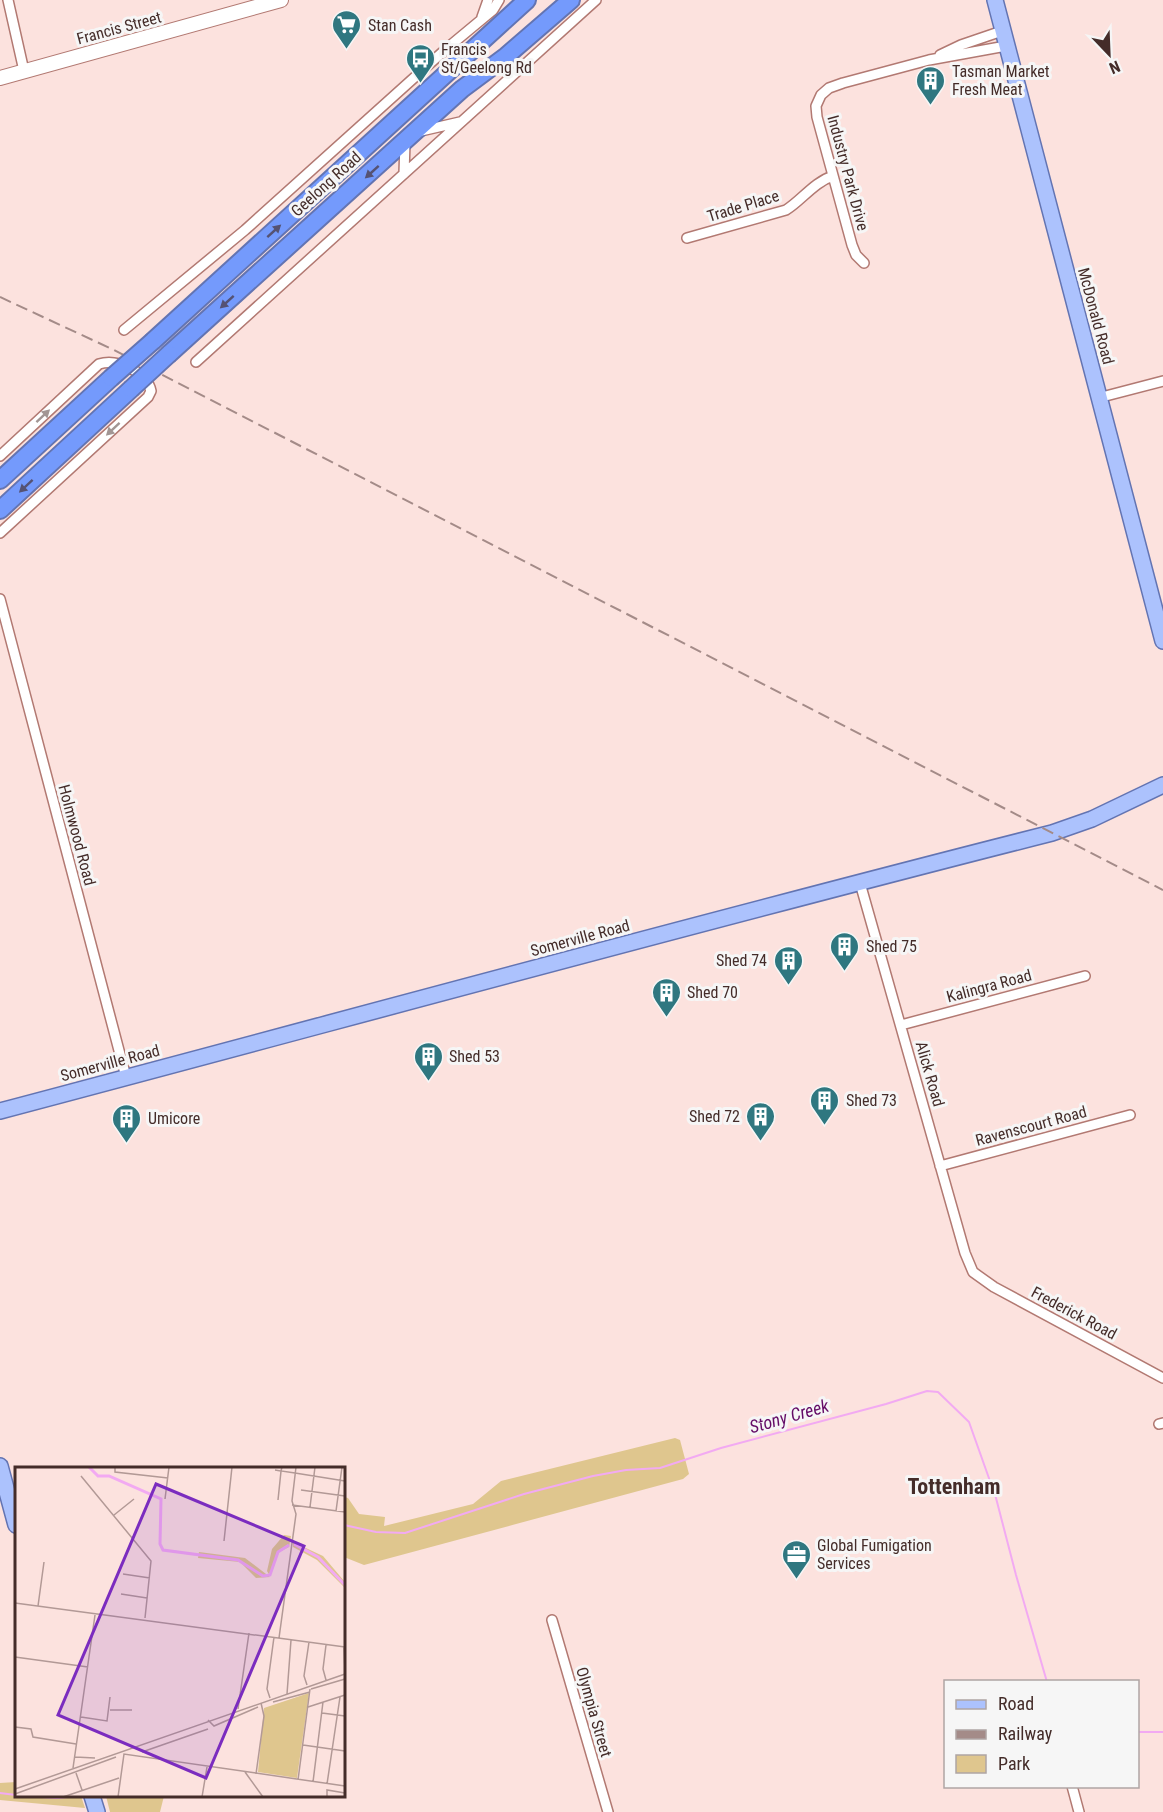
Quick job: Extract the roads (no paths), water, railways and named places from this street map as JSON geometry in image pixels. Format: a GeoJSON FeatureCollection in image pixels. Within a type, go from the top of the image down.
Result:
{"type":"FeatureCollection","features":[{"type":"Feature","properties":{"kind":"highway","name":"Geelong Road"},"geometry":{"type":"LineString","coordinates":[[0,480],[527,0]]}},
{"type":"Feature","properties":{"kind":"highway"},"geometry":{"type":"LineString","coordinates":[[462,89],[488,60],[554,0]]}},
{"type":"Feature","properties":{"kind":"highway","name":"Geelong Road"},"geometry":{"type":"LineString","coordinates":[[0,510],[462,89],[505,57],[571,0]]}},
{"type":"Feature","properties":{"kind":"main road","name":"Francis Street"},"geometry":{"type":"LineString","coordinates":[[0,78],[281,0]]}},
{"type":"Feature","properties":{"kind":"main road","name":"McDonald Road"},"geometry":{"type":"LineString","coordinates":[[994,0],[1163,641]]}},
{"type":"Feature","properties":{"kind":"main road","name":"Somerville Road"},"geometry":{"type":"LineString","coordinates":[[0,1110],[1058,831],[1092,819],[1163,784]]}},
{"type":"Feature","properties":{"kind":"main road"},"geometry":{"type":"LineString","coordinates":[[0,1467],[15,1522]]}},
{"type":"Feature","properties":{"kind":"street"},"geometry":{"type":"LineString","coordinates":[[8,0],[24,71]]}},
{"type":"Feature","properties":{"kind":"street","name":"Geelong Road"},"geometry":{"type":"LineString","coordinates":[[482,17],[488,0]]}},
{"type":"Feature","properties":{"kind":"street","name":"Geelong Road"},"geometry":{"type":"LineString","coordinates":[[124,330],[245,230],[494,8],[499,0]]}},
{"type":"Feature","properties":{"kind":"street","name":"Geelong Road"},"geometry":{"type":"LineString","coordinates":[[196,362],[596,0]]}},
{"type":"Feature","properties":{"kind":"street","name":"Industry Park Drive"},"geometry":{"type":"LineString","coordinates":[[864,262],[856,255],[852,245],[832,176],[817,117],[816,106],[821,95],[829,88],[843,83],[1004,39]]}},
{"type":"Feature","properties":{"kind":"street","name":"Industry Park Drive"},"geometry":{"type":"LineString","coordinates":[[929,60],[961,45],[1004,39]]}},
{"type":"Feature","properties":{"kind":"street","name":"Geelong Road"},"geometry":{"type":"LineString","coordinates":[[409,138],[462,121]]}},
{"type":"Feature","properties":{"kind":"street"},"geometry":{"type":"LineString","coordinates":[[404,174],[409,138]]}},
{"type":"Feature","properties":{"kind":"street","name":"Trade Place"},"geometry":{"type":"LineString","coordinates":[[687,238],[773,216],[797,203],[820,181],[832,176]]}},
{"type":"Feature","properties":{"kind":"street"},"geometry":{"type":"LineString","coordinates":[[0,456],[99,364],[109,362],[119,364],[141,376],[149,384],[151,391],[148,397],[0,533]]}},
{"type":"Feature","properties":{"kind":"street"},"geometry":{"type":"LineString","coordinates":[[1098,398],[1163,381]]}},
{"type":"Feature","properties":{"kind":"street","name":"Holmwood Road"},"geometry":{"type":"LineString","coordinates":[[0,599],[126,1077]]}},
{"type":"Feature","properties":{"kind":"street","name":"Alick Road"},"geometry":{"type":"LineString","coordinates":[[860,883],[965,1254],[973,1272]]}},
{"type":"Feature","properties":{"kind":"street","name":"Kalingra Road"},"geometry":{"type":"LineString","coordinates":[[901,1025],[1085,976]]}},
{"type":"Feature","properties":{"kind":"street","name":"Ravenscourt Road"},"geometry":{"type":"LineString","coordinates":[[940,1166],[1130,1115]]}},
{"type":"Feature","properties":{"kind":"street","name":"Frederick Road"},"geometry":{"type":"LineString","coordinates":[[973,1272],[994,1287],[1163,1378]]}},
{"type":"Feature","properties":{"kind":"street","name":"Olympia Street"},"geometry":{"type":"LineString","coordinates":[[552,1620],[608,1812]]}},
{"type":"Feature","properties":{"kind":"street"},"geometry":{"type":"LineString","coordinates":[[1073,1788],[1079,1812]]}},
{"type":"Feature","properties":{"kind":"waterway","name":"Stony Creek"},"geometry":{"type":"LineString","coordinates":[[345,1525],[376,1532],[405,1533],[524,1494],[593,1476],[626,1470],[660,1468],[721,1448],[927,1391],[938,1392],[969,1422],[996,1498],[1046,1680]]}},
{"type":"Feature","properties":{"kind":"waterway","name":"Stony Creek"},"geometry":{"type":"LineString","coordinates":[[1139,1732],[1163,1732]]}},
{"type":"Feature","properties":{"kind":"waterway","name":"Stony Creek"},"geometry":{"type":"LineString","coordinates":[[0,1793],[15,1795]]}},
{"type":"Feature","properties":{"kind":"waterway","name":"Stony Creek"},"geometry":{"type":"LineString","coordinates":[[42,1797],[68,1797]]}},
{"type":"Feature","properties":{"kind":"railway"},"geometry":{"type":"LineString","coordinates":[[0,297],[114,350],[1163,890]]}},
{"type":"Feature","properties":{"kind":"place","name":"Stan Cash"},"geometry":{"type":"Point","coordinates":[347,50]}},
{"type":"Feature","properties":{"kind":"place","name":"Francis St/Geelong Rd"},"geometry":{"type":"Point","coordinates":[420,84]}},
{"type":"Feature","properties":{"kind":"place","name":"Tasman Market Fresh Meat"},"geometry":{"type":"Point","coordinates":[931,106]}},
{"type":"Feature","properties":{"kind":"place","name":"Shed 75"},"geometry":{"type":"Point","coordinates":[845,972]}},
{"type":"Feature","properties":{"kind":"place","name":"Shed 74"},"geometry":{"type":"Point","coordinates":[788,986]}},
{"type":"Feature","properties":{"kind":"place","name":"Shed 70"},"geometry":{"type":"Point","coordinates":[666,1018]}},
{"type":"Feature","properties":{"kind":"place","name":"Shed 53"},"geometry":{"type":"Point","coordinates":[428,1082]}},
{"type":"Feature","properties":{"kind":"place","name":"Shed 73"},"geometry":{"type":"Point","coordinates":[825,1126]}},
{"type":"Feature","properties":{"kind":"place","name":"Shed 72"},"geometry":{"type":"Point","coordinates":[761,1142]}},
{"type":"Feature","properties":{"kind":"place","name":"Umicore"},"geometry":{"type":"Point","coordinates":[127,1144]}},
{"type":"Feature","properties":{"kind":"place","name":"Global Fumigation Services"},"geometry":{"type":"Point","coordinates":[796,1580]}},
{"type":"Feature","properties":{"kind":"district","name":"Tottenham"},"geometry":{"type":"Point","coordinates":[954,1486]}}]}
